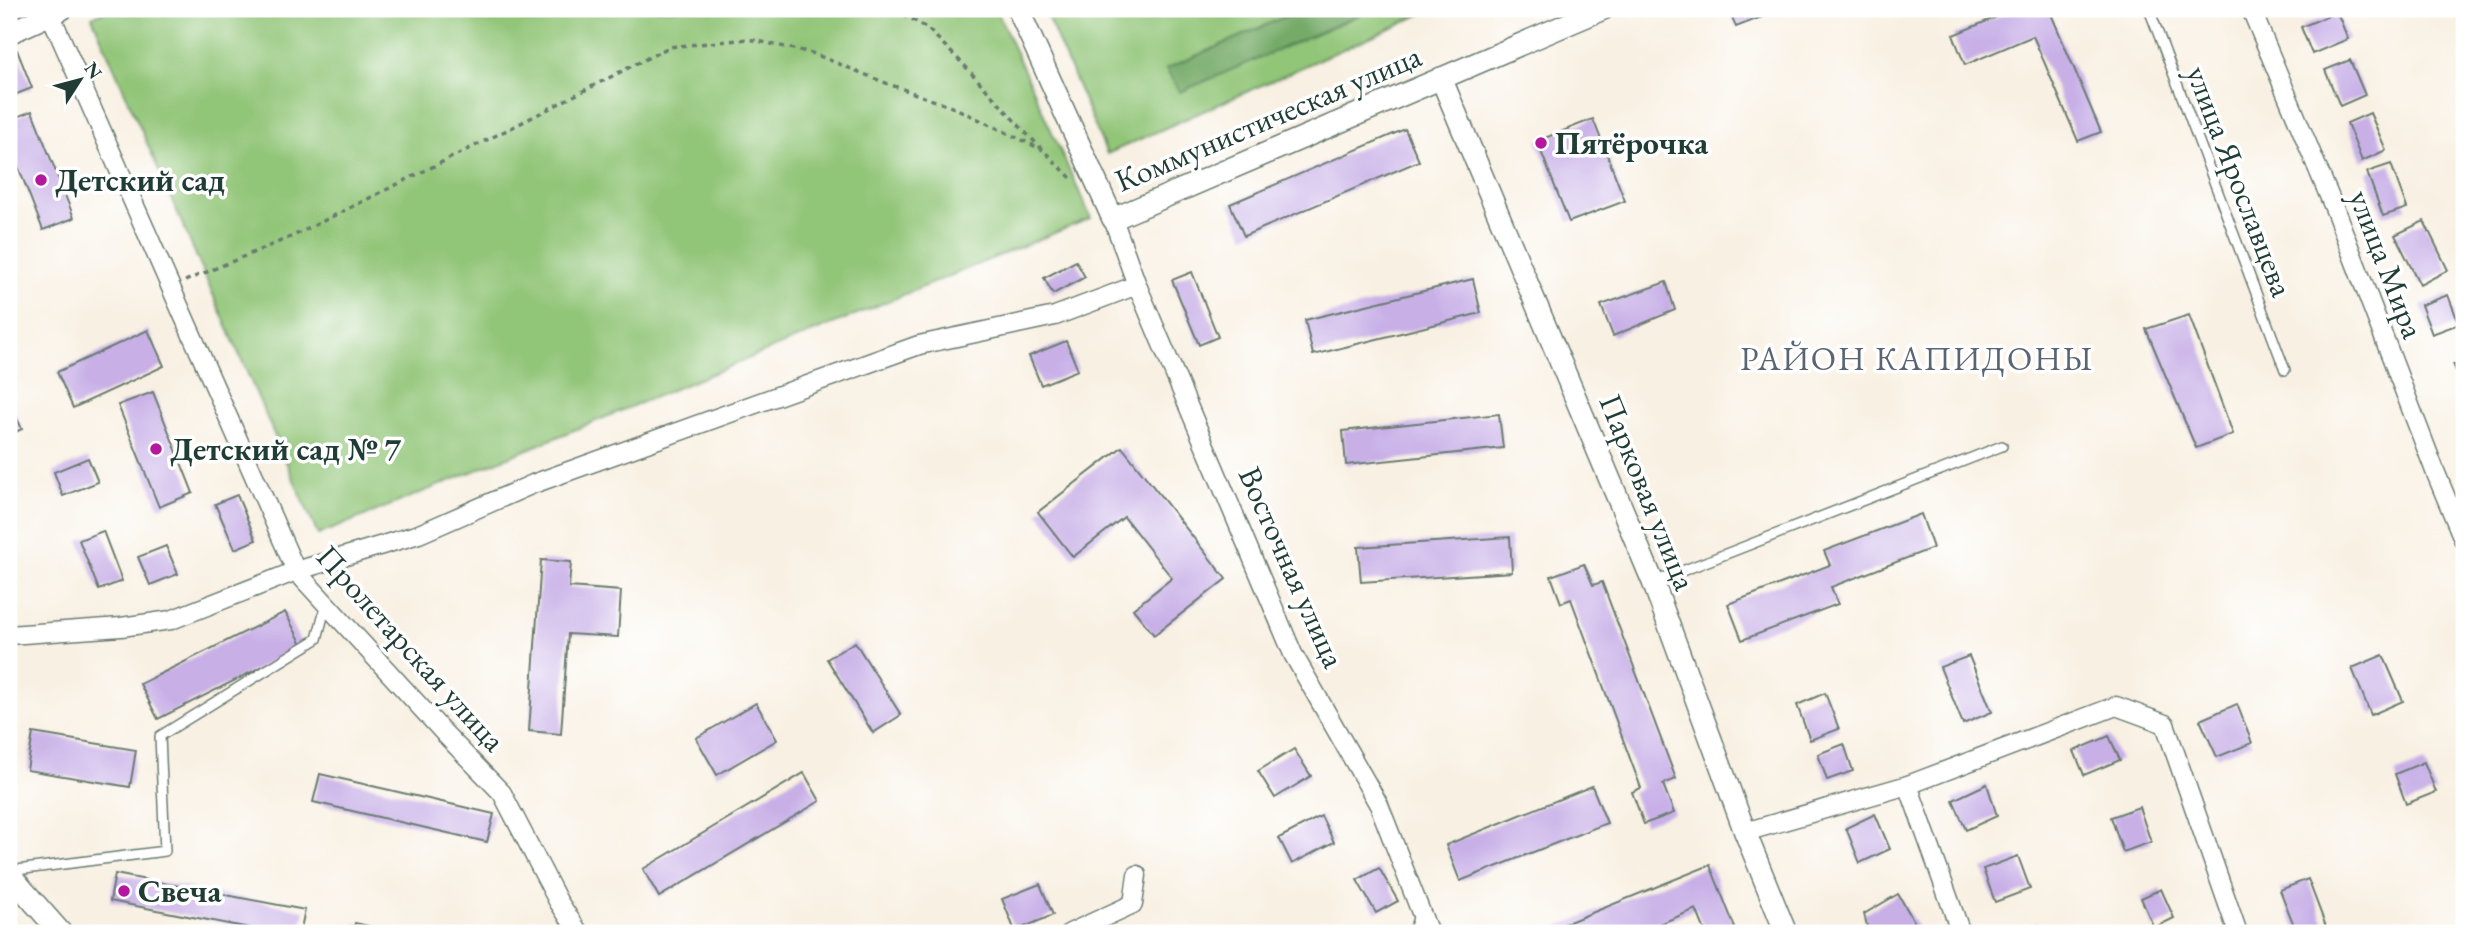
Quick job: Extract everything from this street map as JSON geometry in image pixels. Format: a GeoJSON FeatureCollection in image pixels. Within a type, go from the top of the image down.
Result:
{"type":"FeatureCollection","features":[{"type":"Feature","properties":{"kind":"street"},"geometry":{"type":"LineString","coordinates":[[1018,9],[1113,219]]}},
{"type":"Feature","properties":{"kind":"street","name":"Коммунистическая улица"},"geometry":{"type":"LineString","coordinates":[[1113,219],[1603,9]]}},
{"type":"Feature","properties":{"kind":"street","name":"улица Мира"},"geometry":{"type":"LineString","coordinates":[[2251,9],[2335,210],[2464,541]]}},
{"type":"Feature","properties":{"kind":"street"},"geometry":{"type":"LineString","coordinates":[[9,33],[54,10]]}},
{"type":"Feature","properties":{"kind":"street","name":"Пролетарская улица"},"geometry":{"type":"LineString","coordinates":[[54,10],[170,287],[296,571],[502,793],[558,901],[579,933]]}},
{"type":"Feature","properties":{"kind":"street","name":"Парковая улица"},"geometry":{"type":"LineString","coordinates":[[1441,78],[1653,582],[1745,832],[1786,933]]}},
{"type":"Feature","properties":{"kind":"street","name":"Восточная улица"},"geometry":{"type":"LineString","coordinates":[[1113,219],[1136,285],[1293,654],[1379,805],[1429,933]]}},
{"type":"Feature","properties":{"kind":"street"},"geometry":{"type":"LineString","coordinates":[[9,635],[121,627],[171,620],[296,571],[419,534],[533,484],[919,345],[1055,316],[1136,285]]}},
{"type":"Feature","properties":{"kind":"street"},"geometry":{"type":"LineString","coordinates":[[1745,832],[1908,785],[2116,706],[2165,724],[2238,933]]}},
{"type":"Feature","properties":{"kind":"street"},"geometry":{"type":"LineString","coordinates":[[1908,785],[1961,933]]}},
{"type":"Feature","properties":{"kind":"street"},"geometry":{"type":"LineString","coordinates":[[9,872],[61,933]]}},
{"type":"Feature","properties":{"kind":"street"},"geometry":{"type":"LineString","coordinates":[[1070,933],[1133,904],[1137,875]]}},
{"type":"Feature","properties":{"kind":"lane","name":"улица Ярославцева"},"geometry":{"type":"LineString","coordinates":[[2149,9],[2285,370]]}},
{"type":"Feature","properties":{"kind":"lane"},"geometry":{"type":"LineString","coordinates":[[1653,582],[2002,446]]}},
{"type":"Feature","properties":{"kind":"lane"},"geometry":{"type":"LineString","coordinates":[[9,872],[165,851],[160,736],[317,639],[327,604]]}},
{"type":"Feature","properties":{"kind":"lane"},"geometry":{"type":"LineString","coordinates":[[1413,933],[1420,913]]}},
{"type":"Feature","properties":{"kind":"path"},"geometry":{"type":"LineString","coordinates":[[895,9],[928,29],[1078,184]]}},
{"type":"Feature","properties":{"kind":"path"},"geometry":{"type":"LineString","coordinates":[[170,287],[293,236],[669,47],[749,39],[812,53],[957,109],[1043,150]]}},
{"type":"Feature","properties":{"kind":"green space"},"geometry":{"type":"Polygon","coordinates":[[[110,9],[996,9],[1091,218],[318,535],[92,17],[110,9]]]}},
{"type":"Feature","properties":{"kind":"green space"},"geometry":{"type":"Polygon","coordinates":[[[1044,9],[1433,9],[1107,154],[1044,9]]]}},
{"type":"Feature","properties":{"kind":"green space"},"geometry":{"type":"Polygon","coordinates":[[[1302,9],[1373,9],[1180,92],[1166,69],[1302,9]]]}},
{"type":"Feature","properties":{"kind":"building"},"geometry":{"type":"Polygon","coordinates":[[[1729,9],[1782,9],[1736,27],[1729,9]]]}},
{"type":"Feature","properties":{"kind":"building"},"geometry":{"type":"Polygon","coordinates":[[[2016,9],[2049,9],[2101,132],[2078,141],[2033,36],[1965,65],[1953,35],[2016,9]]]}},
{"type":"Feature","properties":{"kind":"building"},"geometry":{"type":"Polygon","coordinates":[[[2337,12],[2348,39],[2312,54],[2301,27],[2337,12]]]}},
{"type":"Feature","properties":{"kind":"building"},"geometry":{"type":"Polygon","coordinates":[[[17,50],[32,88],[9,97],[9,53],[17,50]]]}},
{"type":"Feature","properties":{"kind":"building"},"geometry":{"type":"Polygon","coordinates":[[[2350,60],[2365,95],[2340,106],[2325,70],[2350,60]]]}},
{"type":"Feature","properties":{"kind":"building","name":"Детский сад"},"geometry":{"type":"Polygon","coordinates":[[[32,111],[74,218],[43,230],[9,143],[9,120],[32,111]]]}},
{"type":"Feature","properties":{"kind":"building"},"geometry":{"type":"Polygon","coordinates":[[[2370,113],[2386,150],[2362,161],[2347,123],[2370,113]]]}},
{"type":"Feature","properties":{"kind":"building"},"geometry":{"type":"Polygon","coordinates":[[[1593,119],[1625,201],[1569,222],[1537,141],[1593,119]]]}},
{"type":"Feature","properties":{"kind":"building"},"geometry":{"type":"Polygon","coordinates":[[[1405,129],[1419,161],[1244,236],[1230,204],[1405,129]]]}},
{"type":"Feature","properties":{"kind":"building"},"geometry":{"type":"Polygon","coordinates":[[[2391,164],[2407,208],[2383,216],[2367,172],[2391,164]]]}},
{"type":"Feature","properties":{"kind":"building"},"geometry":{"type":"Polygon","coordinates":[[[2424,221],[2448,270],[2420,285],[2395,235],[2424,221]]]}},
{"type":"Feature","properties":{"kind":"building"},"geometry":{"type":"Polygon","coordinates":[[[1076,261],[1085,277],[1053,294],[1044,278],[1076,261]]]}},
{"type":"Feature","properties":{"kind":"building"},"geometry":{"type":"Polygon","coordinates":[[[1192,272],[1218,337],[1199,345],[1172,280],[1192,272]]]}},
{"type":"Feature","properties":{"kind":"building"},"geometry":{"type":"Polygon","coordinates":[[[1473,279],[1481,313],[1313,355],[1305,320],[1473,279]]]}},
{"type":"Feature","properties":{"kind":"building"},"geometry":{"type":"Polygon","coordinates":[[[1666,282],[1675,310],[1613,336],[1601,305],[1666,282]]]}},
{"type":"Feature","properties":{"kind":"building"},"geometry":{"type":"Polygon","coordinates":[[[2448,295],[2459,324],[2432,334],[2421,305],[2448,295]]]}},
{"type":"Feature","properties":{"kind":"building"},"geometry":{"type":"Polygon","coordinates":[[[2189,315],[2233,434],[2196,448],[2146,329],[2189,315]]]}},
{"type":"Feature","properties":{"kind":"building"},"geometry":{"type":"Polygon","coordinates":[[[148,330],[164,366],[73,408],[57,372],[148,330]]]}},
{"type":"Feature","properties":{"kind":"building"},"geometry":{"type":"Polygon","coordinates":[[[1066,341],[1078,370],[1041,385],[1029,356],[1066,341]]]}},
{"type":"Feature","properties":{"kind":"building"},"geometry":{"type":"Polygon","coordinates":[[[2453,364],[2464,364],[2464,388],[2453,364]]]}},
{"type":"Feature","properties":{"kind":"building","name":"Детский сад № 7"},"geometry":{"type":"Polygon","coordinates":[[[153,392],[193,493],[159,507],[118,405],[153,392]]]}},
{"type":"Feature","properties":{"kind":"building"},"geometry":{"type":"Polygon","coordinates":[[[9,401],[22,429],[9,435],[9,401]]]}},
{"type":"Feature","properties":{"kind":"building"},"geometry":{"type":"Polygon","coordinates":[[[1499,414],[1503,448],[1346,465],[1343,431],[1499,414]]]}},
{"type":"Feature","properties":{"kind":"building"},"geometry":{"type":"Polygon","coordinates":[[[1122,447],[1226,579],[1154,635],[1133,609],[1172,578],[1124,517],[1073,557],[1038,512],[1122,447]]]}},
{"type":"Feature","properties":{"kind":"building"},"geometry":{"type":"Polygon","coordinates":[[[88,458],[98,482],[63,496],[54,472],[88,458]]]}},
{"type":"Feature","properties":{"kind":"building"},"geometry":{"type":"Polygon","coordinates":[[[237,495],[256,540],[235,549],[215,504],[237,495]]]}},
{"type":"Feature","properties":{"kind":"building"},"geometry":{"type":"Polygon","coordinates":[[[1921,514],[1933,548],[1831,587],[1838,604],[1742,640],[1728,604],[1830,565],[1824,551],[1921,514]]]}},
{"type":"Feature","properties":{"kind":"building"},"geometry":{"type":"Polygon","coordinates":[[[103,531],[122,581],[99,590],[79,540],[103,531]]]}},
{"type":"Feature","properties":{"kind":"building"},"geometry":{"type":"Polygon","coordinates":[[[1510,537],[1512,572],[1361,582],[1358,547],[1510,537]]]}},
{"type":"Feature","properties":{"kind":"building"},"geometry":{"type":"Polygon","coordinates":[[[166,546],[178,574],[150,585],[138,557],[166,546]]]}},
{"type":"Feature","properties":{"kind":"building"},"geometry":{"type":"Polygon","coordinates":[[[541,560],[571,562],[569,587],[621,591],[618,637],[568,634],[561,734],[529,731],[541,560]]]}},
{"type":"Feature","properties":{"kind":"building"},"geometry":{"type":"Polygon","coordinates":[[[1584,564],[1593,585],[1602,582],[1676,779],[1663,784],[1674,813],[1644,824],[1632,792],[1641,788],[1571,599],[1561,603],[1551,576],[1584,564]]]}},
{"type":"Feature","properties":{"kind":"building"},"geometry":{"type":"Polygon","coordinates":[[[285,612],[303,646],[158,719],[140,684],[285,612]]]}},
{"type":"Feature","properties":{"kind":"building"},"geometry":{"type":"Polygon","coordinates":[[[855,642],[901,715],[873,733],[827,659],[855,642]]]}},
{"type":"Feature","properties":{"kind":"building"},"geometry":{"type":"Polygon","coordinates":[[[2383,655],[2403,701],[2371,715],[2352,668],[2383,655]]]}},
{"type":"Feature","properties":{"kind":"building"},"geometry":{"type":"Polygon","coordinates":[[[1969,656],[1992,712],[1963,724],[1940,667],[1969,656]]]}},
{"type":"Feature","properties":{"kind":"building"},"geometry":{"type":"Polygon","coordinates":[[[1825,693],[1839,729],[1810,740],[1797,705],[1825,693]]]}},
{"type":"Feature","properties":{"kind":"building"},"geometry":{"type":"Polygon","coordinates":[[[756,703],[777,740],[717,775],[696,738],[756,703]]]}},
{"type":"Feature","properties":{"kind":"building"},"geometry":{"type":"Polygon","coordinates":[[[2237,704],[2252,743],[2217,757],[2200,720],[2237,704]]]}},
{"type":"Feature","properties":{"kind":"building"},"geometry":{"type":"Polygon","coordinates":[[[33,733],[136,750],[130,787],[27,770],[33,733]]]}},
{"type":"Feature","properties":{"kind":"building"},"geometry":{"type":"Polygon","coordinates":[[[2109,736],[2120,760],[2084,775],[2074,751],[2109,736]]]}},
{"type":"Feature","properties":{"kind":"building"},"geometry":{"type":"Polygon","coordinates":[[[1844,744],[1853,771],[1827,780],[1818,754],[1844,744]]]}},
{"type":"Feature","properties":{"kind":"building"},"geometry":{"type":"Polygon","coordinates":[[[1294,749],[1311,776],[1275,798],[1258,771],[1294,749]]]}},
{"type":"Feature","properties":{"kind":"building"},"geometry":{"type":"Polygon","coordinates":[[[2424,762],[2436,792],[2406,804],[2395,774],[2424,762]]]}},
{"type":"Feature","properties":{"kind":"building"},"geometry":{"type":"Polygon","coordinates":[[[804,773],[820,801],[659,897],[643,869],[804,773]]]}},
{"type":"Feature","properties":{"kind":"building"},"geometry":{"type":"Polygon","coordinates":[[[320,774],[494,814],[487,842],[313,802],[320,774]]]}},
{"type":"Feature","properties":{"kind":"building"},"geometry":{"type":"Polygon","coordinates":[[[1987,784],[1997,816],[1966,830],[1953,800],[1987,784]]]}},
{"type":"Feature","properties":{"kind":"building"},"geometry":{"type":"Polygon","coordinates":[[[1592,786],[1607,823],[1460,881],[1446,845],[1592,786]]]}},
{"type":"Feature","properties":{"kind":"building"},"geometry":{"type":"Polygon","coordinates":[[[2139,807],[2151,842],[2123,852],[2111,817],[2139,807]]]}},
{"type":"Feature","properties":{"kind":"building"},"geometry":{"type":"Polygon","coordinates":[[[1875,814],[1890,849],[1860,863],[1846,828],[1875,814]]]}},
{"type":"Feature","properties":{"kind":"building"},"geometry":{"type":"Polygon","coordinates":[[[1321,816],[1334,842],[1292,864],[1279,838],[1321,816]]]}},
{"type":"Feature","properties":{"kind":"building"},"geometry":{"type":"Polygon","coordinates":[[[2018,856],[2030,889],[1995,902],[1983,869],[2018,856]]]}},
{"type":"Feature","properties":{"kind":"building"},"geometry":{"type":"Polygon","coordinates":[[[1710,865],[1737,933],[1706,933],[1696,909],[1637,933],[1542,933],[1710,865]]]}},
{"type":"Feature","properties":{"kind":"building"},"geometry":{"type":"Polygon","coordinates":[[[1379,868],[1398,901],[1376,913],[1357,880],[1379,868]]]}},
{"type":"Feature","properties":{"kind":"building"},"geometry":{"type":"Polygon","coordinates":[[[115,874],[305,910],[300,933],[275,933],[110,901],[115,874]]]}},
{"type":"Feature","properties":{"kind":"building"},"geometry":{"type":"Polygon","coordinates":[[[2308,879],[2328,932],[2297,933],[2280,890],[2308,879]]]}},
{"type":"Feature","properties":{"kind":"building"},"geometry":{"type":"Polygon","coordinates":[[[1040,884],[1053,915],[1015,931],[1002,899],[1040,884]]]}},
{"type":"Feature","properties":{"kind":"building"},"geometry":{"type":"Polygon","coordinates":[[[2161,889],[2174,918],[2154,928],[2141,898],[2161,889]]]}},
{"type":"Feature","properties":{"kind":"building"},"geometry":{"type":"Polygon","coordinates":[[[1898,894],[1921,933],[1869,933],[1864,914],[1898,894]]]}},
{"type":"Feature","properties":{"kind":"building"},"geometry":{"type":"Polygon","coordinates":[[[355,923],[396,932],[396,933],[353,933],[355,923]]]}},
{"type":"Feature","properties":{"kind":"building"},"geometry":{"type":"Polygon","coordinates":[[[2039,925],[2043,933],[2022,933],[2039,925]]]}},
{"type":"Feature","properties":{"kind":"place","name":"Пятёрочка"},"geometry":{"type":"Point","coordinates":[1541,143]}},
{"type":"Feature","properties":{"kind":"place","name":"Детский сад"},"geometry":{"type":"Point","coordinates":[41,180]}},
{"type":"Feature","properties":{"kind":"place","name":"Детский сад № 7"},"geometry":{"type":"Point","coordinates":[156,449]}},
{"type":"Feature","properties":{"kind":"place","name":"Свеча"},"geometry":{"type":"Point","coordinates":[124,891]}},
{"type":"Feature","properties":{"kind":"district","name":"РАЙОН КАПИДОНЫ"},"geometry":{"type":"Point","coordinates":[1917,358]}}]}
